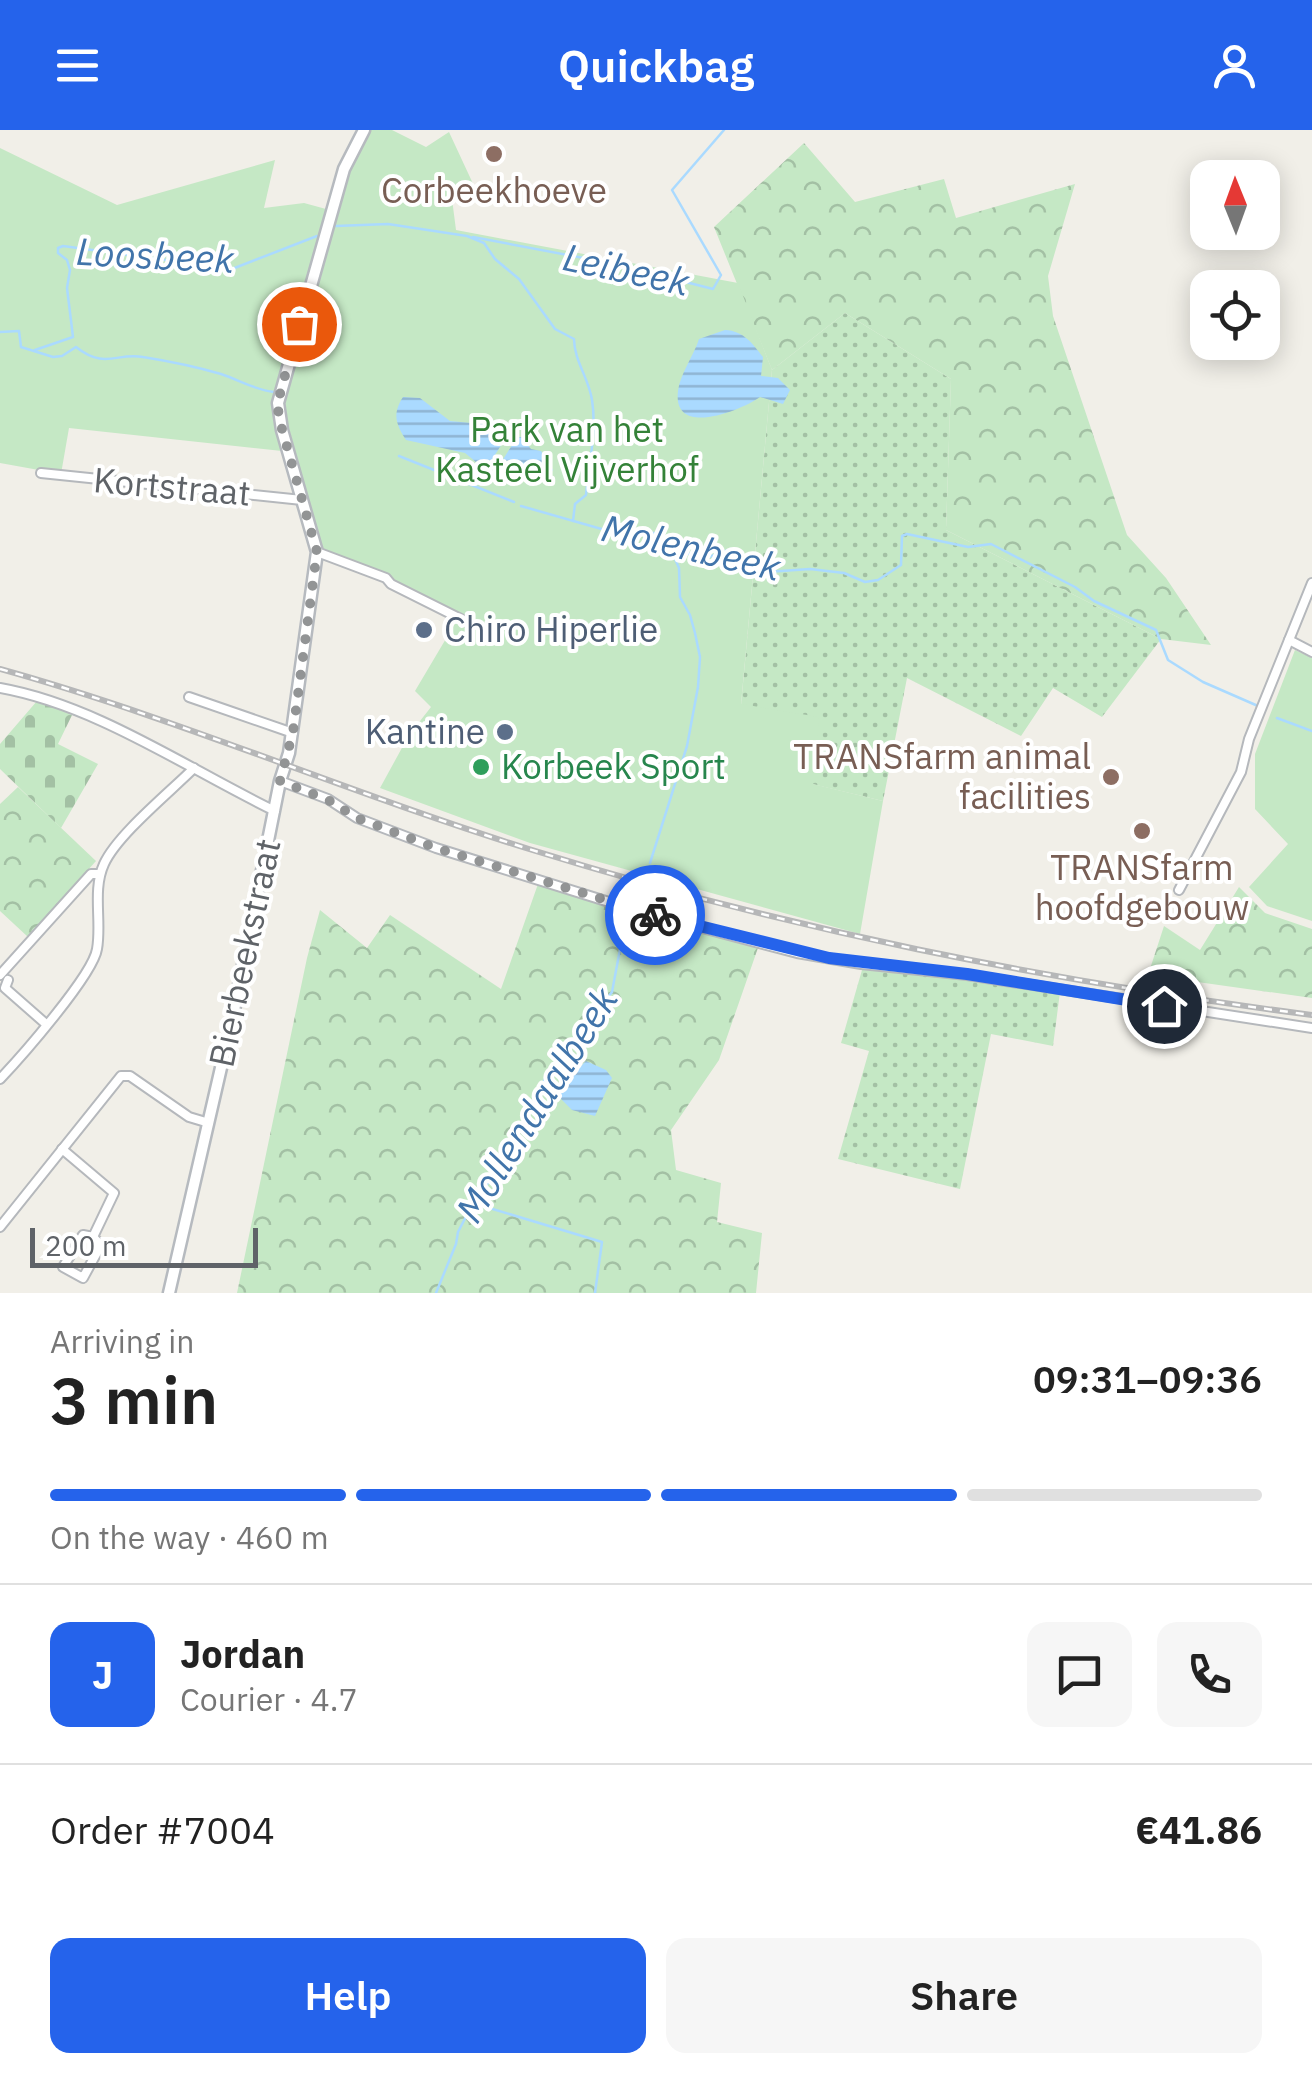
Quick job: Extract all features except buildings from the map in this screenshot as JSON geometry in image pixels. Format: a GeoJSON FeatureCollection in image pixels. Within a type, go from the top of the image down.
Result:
{"type":"FeatureCollection","features":[{"type":"Feature","properties":{"kind":"street","name":"Bierbeekstraat"},"geometry":{"type":"LineString","coordinates":[[169,1293],[293,732],[317,552],[278,403],[344,169],[364,130]]}},
{"type":"Feature","properties":{"kind":"street","name":"Kortstraat"},"geometry":{"type":"LineString","coordinates":[[41,473],[302,500]]}},
{"type":"Feature","properties":{"kind":"street"},"geometry":{"type":"LineString","coordinates":[[317,552],[386,578],[467,622]]}},
{"type":"Feature","properties":{"kind":"street"},"geometry":{"type":"LineString","coordinates":[[1179,890],[1241,772],[1249,740],[1312,584]]}},
{"type":"Feature","properties":{"kind":"street"},"geometry":{"type":"LineString","coordinates":[[1289,640],[1312,652]]}},
{"type":"Feature","properties":{"kind":"street"},"geometry":{"type":"LineString","coordinates":[[0,688],[96,720],[274,811]]}},
{"type":"Feature","properties":{"kind":"street"},"geometry":{"type":"LineString","coordinates":[[189,698],[293,732]]}},
{"type":"Feature","properties":{"kind":"street"},"geometry":{"type":"LineString","coordinates":[[0,1079],[34,1044],[91,967],[97,951],[100,874],[111,852],[194,768]]}},
{"type":"Feature","properties":{"kind":"street"},"geometry":{"type":"LineString","coordinates":[[280,781],[328,800],[357,818],[436,848],[638,911],[797,952],[861,964],[967,974],[1312,1028]]}},
{"type":"Feature","properties":{"kind":"street"},"geometry":{"type":"LineString","coordinates":[[46,1024],[5,988],[4,978],[90,874],[100,874]]}},
{"type":"Feature","properties":{"kind":"street"},"geometry":{"type":"LineString","coordinates":[[0,1226],[124,1075],[189,1116],[209,1123]]}},
{"type":"Feature","properties":{"kind":"street"},"geometry":{"type":"LineString","coordinates":[[62,1150],[114,1193],[93,1237]]}},
{"type":"Feature","properties":{"kind":"street"},"geometry":{"type":"LineString","coordinates":[[93,1237],[101,1245],[83,1278],[63,1267],[80,1238],[93,1237]]}},
{"type":"Feature","properties":{"kind":"green space","name":"Park van het Kasteel Vijverhof"},"geometry":{"type":"Polygon","coordinates":[[[371,130],[392,130],[426,147],[449,132],[475,188],[452,199],[456,230],[738,283],[772,370],[741,704],[819,717],[813,784],[883,801],[860,934],[530,843],[380,788],[409,735],[431,707],[415,691],[460,615],[323,552],[283,407],[352,158],[371,130]]]}},
{"type":"Feature","properties":{"kind":"green space"},"geometry":{"type":"Polygon","coordinates":[[[804,143],[855,202],[944,179],[956,218],[1075,184],[1048,276],[1053,316],[1127,535],[1166,578],[1211,645],[1161,639],[946,530],[951,379],[845,313],[772,370],[714,227],[804,143]]]}},
{"type":"Feature","properties":{"kind":"green space"},"geometry":{"type":"Polygon","coordinates":[[[0,148],[117,205],[275,160],[264,208],[304,203],[326,209],[273,400],[273,419],[282,451],[69,428],[61,474],[0,463],[0,148]]]}},
{"type":"Feature","properties":{"kind":"green space"},"geometry":{"type":"Polygon","coordinates":[[[845,313],[951,379],[946,530],[1161,639],[1102,717],[1053,688],[1021,736],[907,678],[883,801],[812,784],[741,705],[772,370],[845,313]]]}},
{"type":"Feature","properties":{"kind":"green space"},"geometry":{"type":"Polygon","coordinates":[[[1295,650],[1312,658],[1312,921],[1267,906],[1249,887],[1288,844],[1255,809],[1255,754],[1295,650]]]}},
{"type":"Feature","properties":{"kind":"green space"},"geometry":{"type":"Polygon","coordinates":[[[37,701],[73,713],[58,744],[98,764],[61,828],[0,769],[0,744],[37,701]]]}},
{"type":"Feature","properties":{"kind":"green space"},"geometry":{"type":"Polygon","coordinates":[[[18,787],[96,861],[28,937],[0,911],[0,804],[18,787]]]}},
{"type":"Feature","properties":{"kind":"green space"},"geometry":{"type":"Polygon","coordinates":[[[538,884],[759,945],[719,1060],[671,1130],[676,1170],[721,1183],[717,1222],[762,1233],[756,1293],[237,1293],[320,910],[367,948],[390,915],[501,989],[538,884]]]}},
{"type":"Feature","properties":{"kind":"green space"},"geometry":{"type":"Polygon","coordinates":[[[1239,887],[1265,913],[1312,929],[1312,998],[1148,975],[1164,926],[1200,950],[1239,887]]]}},
{"type":"Feature","properties":{"kind":"green space"},"geometry":{"type":"Polygon","coordinates":[[[867,965],[1060,992],[1053,1046],[991,1034],[960,1189],[838,1159],[869,1051],[841,1043],[862,970],[867,965]]]}},
{"type":"Feature","properties":{"kind":"water"},"geometry":{"type":"Polygon","coordinates":[[[725,330],[742,335],[763,357],[761,376],[778,378],[790,390],[783,404],[760,397],[710,417],[686,414],[679,406],[679,385],[699,339],[725,330]]]}},
{"type":"Feature","properties":{"kind":"water"},"geometry":{"type":"Polygon","coordinates":[[[403,397],[420,398],[450,421],[493,425],[505,439],[488,466],[482,467],[465,453],[406,440],[397,419],[403,397]]]}},
{"type":"Feature","properties":{"kind":"water"},"geometry":{"type":"Polygon","coordinates":[[[517,437],[522,437],[531,449],[541,451],[553,470],[545,478],[525,474],[514,459],[506,461],[501,471],[497,469],[517,437]]]}},
{"type":"Feature","properties":{"kind":"water"},"geometry":{"type":"Polygon","coordinates":[[[586,1061],[606,1070],[612,1078],[595,1116],[572,1110],[559,1097],[568,1079],[586,1061]]]}},
{"type":"Feature","properties":{"kind":"waterway","name":"Leibeek"},"geometry":{"type":"LineString","coordinates":[[473,237],[615,264],[713,289],[721,275],[672,190],[724,130]]}},
{"type":"Feature","properties":{"kind":"waterway","name":"Loosbeek"},"geometry":{"type":"LineString","coordinates":[[336,226],[388,224],[467,236],[484,243],[495,259],[519,279],[555,329],[574,339],[590,392],[594,423],[586,495],[575,504],[573,521]]}},
{"type":"Feature","properties":{"kind":"waterway","name":"Loosbeek"},"geometry":{"type":"LineString","coordinates":[[35,350],[73,337],[67,288],[70,270],[58,248],[232,269],[317,236]]}},
{"type":"Feature","properties":{"kind":"waterway","name":"Molenbeek"},"geometry":{"type":"LineString","coordinates":[[0,332],[19,331],[21,347],[53,357],[76,347],[95,358],[143,357],[212,371],[274,392]]}},
{"type":"Feature","properties":{"kind":"waterway","name":"Molenbeek"},"geometry":{"type":"LineString","coordinates":[[399,456],[514,502]]}},
{"type":"Feature","properties":{"kind":"waterway","name":"Molenbeek"},"geometry":{"type":"LineString","coordinates":[[521,506],[619,534],[656,533],[672,551],[709,557],[731,549],[767,572],[810,569],[844,573],[865,582],[878,580],[901,565],[902,536],[907,534],[968,547],[991,544],[1156,630],[1168,660],[1203,682],[1258,706]]}},
{"type":"Feature","properties":{"kind":"waterway","name":"Mollendaalbeek"},"geometry":{"type":"LineString","coordinates":[[650,863],[687,746],[698,687],[700,657],[690,615],[680,597],[679,568],[672,552]]}},
{"type":"Feature","properties":{"kind":"waterway","name":"Molenbeek"},"geometry":{"type":"LineString","coordinates":[[1277,718],[1312,731]]}},
{"type":"Feature","properties":{"kind":"waterway","name":"Mollendaalbeek"},"geometry":{"type":"LineString","coordinates":[[436,1293],[458,1232],[473,1203],[502,1164],[546,1077],[612,992],[621,944],[632,915]]}},
{"type":"Feature","properties":{"kind":"waterway"},"geometry":{"type":"LineString","coordinates":[[476,1204],[602,1242],[595,1293]]}},
{"type":"Feature","properties":{"kind":"railway"},"geometry":{"type":"LineString","coordinates":[[0,669],[134,710],[463,828],[723,904],[1015,968],[1312,1015]]}},
{"type":"Feature","properties":{"kind":"way so far"},"geometry":{"type":"LineString","coordinates":[[299,324],[278,415],[317,552],[293,732],[280,781],[328,800],[357,818],[436,848],[655,915]]}},
{"type":"Feature","properties":{"kind":"place","name":"Corbeekhoeve"},"geometry":{"type":"Point","coordinates":[494,154]}},
{"type":"Feature","properties":{"kind":"place","name":"Chiro Hiperlie"},"geometry":{"type":"Point","coordinates":[424,630]}},
{"type":"Feature","properties":{"kind":"place","name":"Kantine"},"geometry":{"type":"Point","coordinates":[505,732]}},
{"type":"Feature","properties":{"kind":"place","name":"Korbeek Sport"},"geometry":{"type":"Point","coordinates":[481,767]}},
{"type":"Feature","properties":{"kind":"place","name":"TRANSfarm animal facilities"},"geometry":{"type":"Point","coordinates":[1111,777]}},
{"type":"Feature","properties":{"kind":"place","name":"TRANSfarm hoofdgebouw"},"geometry":{"type":"Point","coordinates":[1142,831]}},
{"type":"Feature","properties":{"kind":"route"},"geometry":{"type":"LineString","coordinates":[[655,915],[797,952],[861,964],[967,974],[1164,1006]]}}]}
